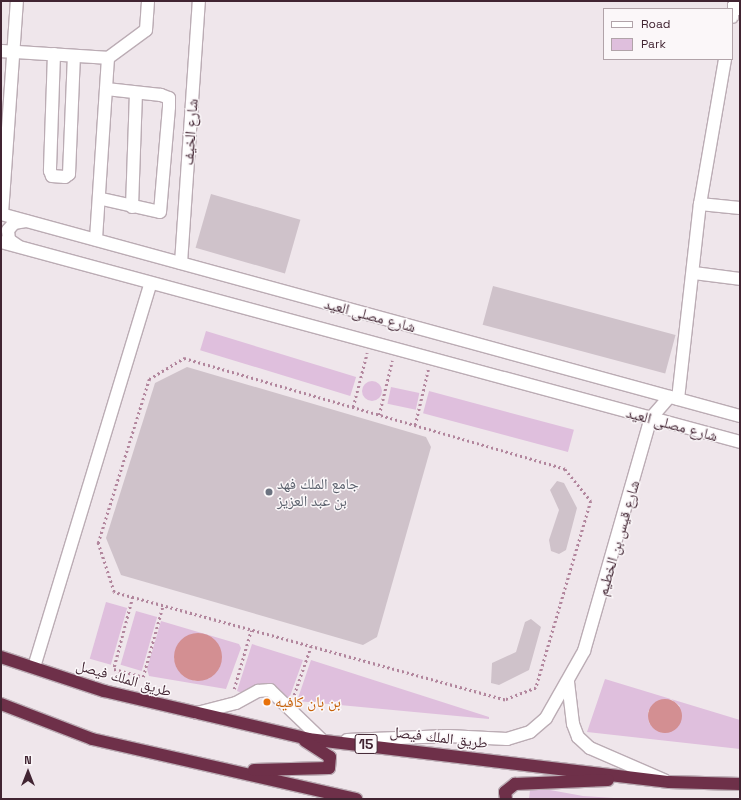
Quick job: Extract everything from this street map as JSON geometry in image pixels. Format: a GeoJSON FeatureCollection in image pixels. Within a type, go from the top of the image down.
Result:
{"type":"FeatureCollection","features":[{"type":"Feature","properties":{"kind":"highway","name":"طريق الملك فيصل"},"geometry":{"type":"LineString","coordinates":[[1,657],[104,691],[192,714],[321,740],[337,740],[668,782],[740,784]]}},
{"type":"Feature","properties":{"kind":"highway"},"geometry":{"type":"LineString","coordinates":[[1,704],[92,739],[356,799]]}},
{"type":"Feature","properties":{"kind":"highway"},"geometry":{"type":"LineString","coordinates":[[202,764],[250,770],[329,768],[330,757],[320,748],[292,735]]}},
{"type":"Feature","properties":{"kind":"highway"},"geometry":{"type":"LineString","coordinates":[[506,799],[505,792],[515,784],[640,778]]}},
{"type":"Feature","properties":{"kind":"street"},"geometry":{"type":"LineString","coordinates":[[1,214],[16,52],[18,1]]}},
{"type":"Feature","properties":{"kind":"street"},"geometry":{"type":"LineString","coordinates":[[1,51],[108,58],[146,30],[148,1]]}},
{"type":"Feature","properties":{"kind":"street","name":"شارع الخيف"},"geometry":{"type":"LineString","coordinates":[[181,263],[199,1]]}},
{"type":"Feature","properties":{"kind":"street"},"geometry":{"type":"LineString","coordinates":[[733,12],[735,1]]}},
{"type":"Feature","properties":{"kind":"street"},"geometry":{"type":"LineString","coordinates":[[54,54],[50,171],[52,176],[65,177],[69,174],[74,56]]}},
{"type":"Feature","properties":{"kind":"street"},"geometry":{"type":"LineString","coordinates":[[96,240],[102,199],[108,58]]}},
{"type":"Feature","properties":{"kind":"street"},"geometry":{"type":"LineString","coordinates":[[674,398],[694,273],[700,204],[725,60]]}},
{"type":"Feature","properties":{"kind":"street"},"geometry":{"type":"LineString","coordinates":[[102,199],[132,207],[160,212],[163,204],[169,107],[169,98],[106,89]]}},
{"type":"Feature","properties":{"kind":"street"},"geometry":{"type":"LineString","coordinates":[[132,207],[136,93]]}},
{"type":"Feature","properties":{"kind":"street"},"geometry":{"type":"LineString","coordinates":[[700,204],[740,208]]}},
{"type":"Feature","properties":{"kind":"street","name":"شارع مصلى العيد"},"geometry":{"type":"LineString","coordinates":[[1,214],[740,416]]}},
{"type":"Feature","properties":{"kind":"street"},"geometry":{"type":"LineString","coordinates":[[21,247],[10,240],[8,230],[18,221],[32,222]]}},
{"type":"Feature","properties":{"kind":"street","name":"شارع مصلى العيد"},"geometry":{"type":"LineString","coordinates":[[1,242],[394,351],[740,442]]}},
{"type":"Feature","properties":{"kind":"street"},"geometry":{"type":"LineString","coordinates":[[694,273],[740,279]]}},
{"type":"Feature","properties":{"kind":"street"},"geometry":{"type":"LineString","coordinates":[[34,667],[151,283]]}},
{"type":"Feature","properties":{"kind":"street","name":"شارع قيس بن الخطيم"},"geometry":{"type":"LineString","coordinates":[[337,740],[448,736],[507,739],[530,732],[546,718],[568,682],[598,608],[651,418],[674,398]]}},
{"type":"Feature","properties":{"kind":"street","name":"شارع قيس بن الخطيم"},"geometry":{"type":"LineString","coordinates":[[568,682],[573,724],[578,737],[590,748],[668,782]]}},
{"type":"Feature","properties":{"kind":"street"},"geometry":{"type":"LineString","coordinates":[[192,714],[229,705],[258,691],[270,690],[290,707],[321,740]]}},
{"type":"Feature","properties":{"kind":"path"},"geometry":{"type":"LineString","coordinates":[[352,407],[370,344]]}},
{"type":"Feature","properties":{"kind":"path"},"geometry":{"type":"LineString","coordinates":[[379,415],[394,351]]}},
{"type":"Feature","properties":{"kind":"path"},"geometry":{"type":"LineString","coordinates":[[184,358],[379,415],[565,469],[591,501],[536,688],[505,700],[114,592],[98,543],[149,379],[184,358]]}},
{"type":"Feature","properties":{"kind":"path"},"geometry":{"type":"LineString","coordinates":[[415,425],[430,360]]}},
{"type":"Feature","properties":{"kind":"path"},"geometry":{"type":"LineString","coordinates":[[133,597],[114,669],[143,677],[163,605]]}},
{"type":"Feature","properties":{"kind":"path"},"geometry":{"type":"LineString","coordinates":[[229,705],[251,630]]}},
{"type":"Feature","properties":{"kind":"path"},"geometry":{"type":"LineString","coordinates":[[290,707],[311,646]]}},
{"type":"Feature","properties":{"kind":"green space"},"geometry":{"type":"Polygon","coordinates":[[[206,331],[356,377],[350,396],[200,350],[206,331]]]}},
{"type":"Feature","properties":{"kind":"green space"},"geometry":{"type":"Polygon","coordinates":[[[368,381],[376,381],[382,387],[382,395],[376,401],[368,401],[362,395],[362,387],[368,381]]]}},
{"type":"Feature","properties":{"kind":"green space"},"geometry":{"type":"Polygon","coordinates":[[[391,387],[419,393],[416,410],[387,404],[391,387]]]}},
{"type":"Feature","properties":{"kind":"green space"},"geometry":{"type":"Polygon","coordinates":[[[429,391],[574,430],[568,452],[423,413],[429,391]]]}},
{"type":"Feature","properties":{"kind":"green space"},"geometry":{"type":"Polygon","coordinates":[[[106,602],[127,608],[111,665],[90,659],[106,602]]]}},
{"type":"Feature","properties":{"kind":"green space"},"geometry":{"type":"Polygon","coordinates":[[[136,611],[157,617],[142,671],[121,665],[136,611]]]}},
{"type":"Feature","properties":{"kind":"green space"},"geometry":{"type":"Polygon","coordinates":[[[161,621],[239,644],[241,648],[226,689],[149,676],[147,669],[161,621]],[[178,644],[174,659],[194,681],[210,678],[178,644]]]}},
{"type":"Feature","properties":{"kind":"green space"},"geometry":{"type":"Polygon","coordinates":[[[252,644],[303,660],[289,699],[276,688],[245,694],[237,691],[252,644]]]}},
{"type":"Feature","properties":{"kind":"green space"},"geometry":{"type":"Polygon","coordinates":[[[311,660],[489,717],[489,719],[297,701],[311,660]]]}},
{"type":"Feature","properties":{"kind":"green space"},"geometry":{"type":"Polygon","coordinates":[[[605,679],[671,699],[740,720],[740,749],[587,732],[605,679]],[[671,699],[648,711],[649,723],[662,733],[680,706],[671,699]]]}},
{"type":"Feature","properties":{"kind":"green space"},"geometry":{"type":"Polygon","coordinates":[[[539,788],[583,796],[629,799],[529,799],[530,790],[539,788]]]}},
{"type":"Feature","properties":{"kind":"shaded area"},"geometry":{"type":"Polygon","coordinates":[[[193,633],[203,633],[215,640],[222,652],[222,662],[215,674],[203,681],[193,681],[185,677],[178,670],[174,662],[174,652],[178,644],[185,637],[193,633]]]}},
{"type":"Feature","properties":{"kind":"shaded area"},"geometry":{"type":"Polygon","coordinates":[[[662,699],[668,699],[672,700],[679,706],[682,716],[681,723],[675,730],[668,733],[662,733],[658,732],[651,726],[648,719],[648,713],[649,709],[655,702],[662,699]]]}},
{"type":"Feature","properties":{"kind":"building"},"geometry":{"type":"Polygon","coordinates":[[[211,194],[300,220],[285,273],[196,248],[211,194]]]}},
{"type":"Feature","properties":{"kind":"building"},"geometry":{"type":"Polygon","coordinates":[[[493,286],[676,335],[665,374],[483,325],[493,286]]]}},
{"type":"Feature","properties":{"kind":"building","name":"جامع الملك فهد بن عبد العزيز"},"geometry":{"type":"Polygon","coordinates":[[[187,367],[426,437],[431,447],[377,637],[363,645],[121,575],[106,538],[155,383],[187,367]]]}},
{"type":"Feature","properties":{"kind":"building"},"geometry":{"type":"Polygon","coordinates":[[[557,481],[564,483],[577,508],[566,550],[559,554],[551,551],[549,540],[559,510],[550,490],[557,481]]]}},
{"type":"Feature","properties":{"kind":"building"},"geometry":{"type":"Polygon","coordinates":[[[531,619],[541,627],[529,670],[499,685],[491,683],[492,663],[516,652],[525,622],[531,619]]]}},
{"type":"Feature","properties":{"kind":"place","name":"جامع الملك فهد بن عبد العزيز"},"geometry":{"type":"Point","coordinates":[269,492]}},
{"type":"Feature","properties":{"kind":"place","name":"بن بان كافيه"},"geometry":{"type":"Point","coordinates":[267,702]}}]}
